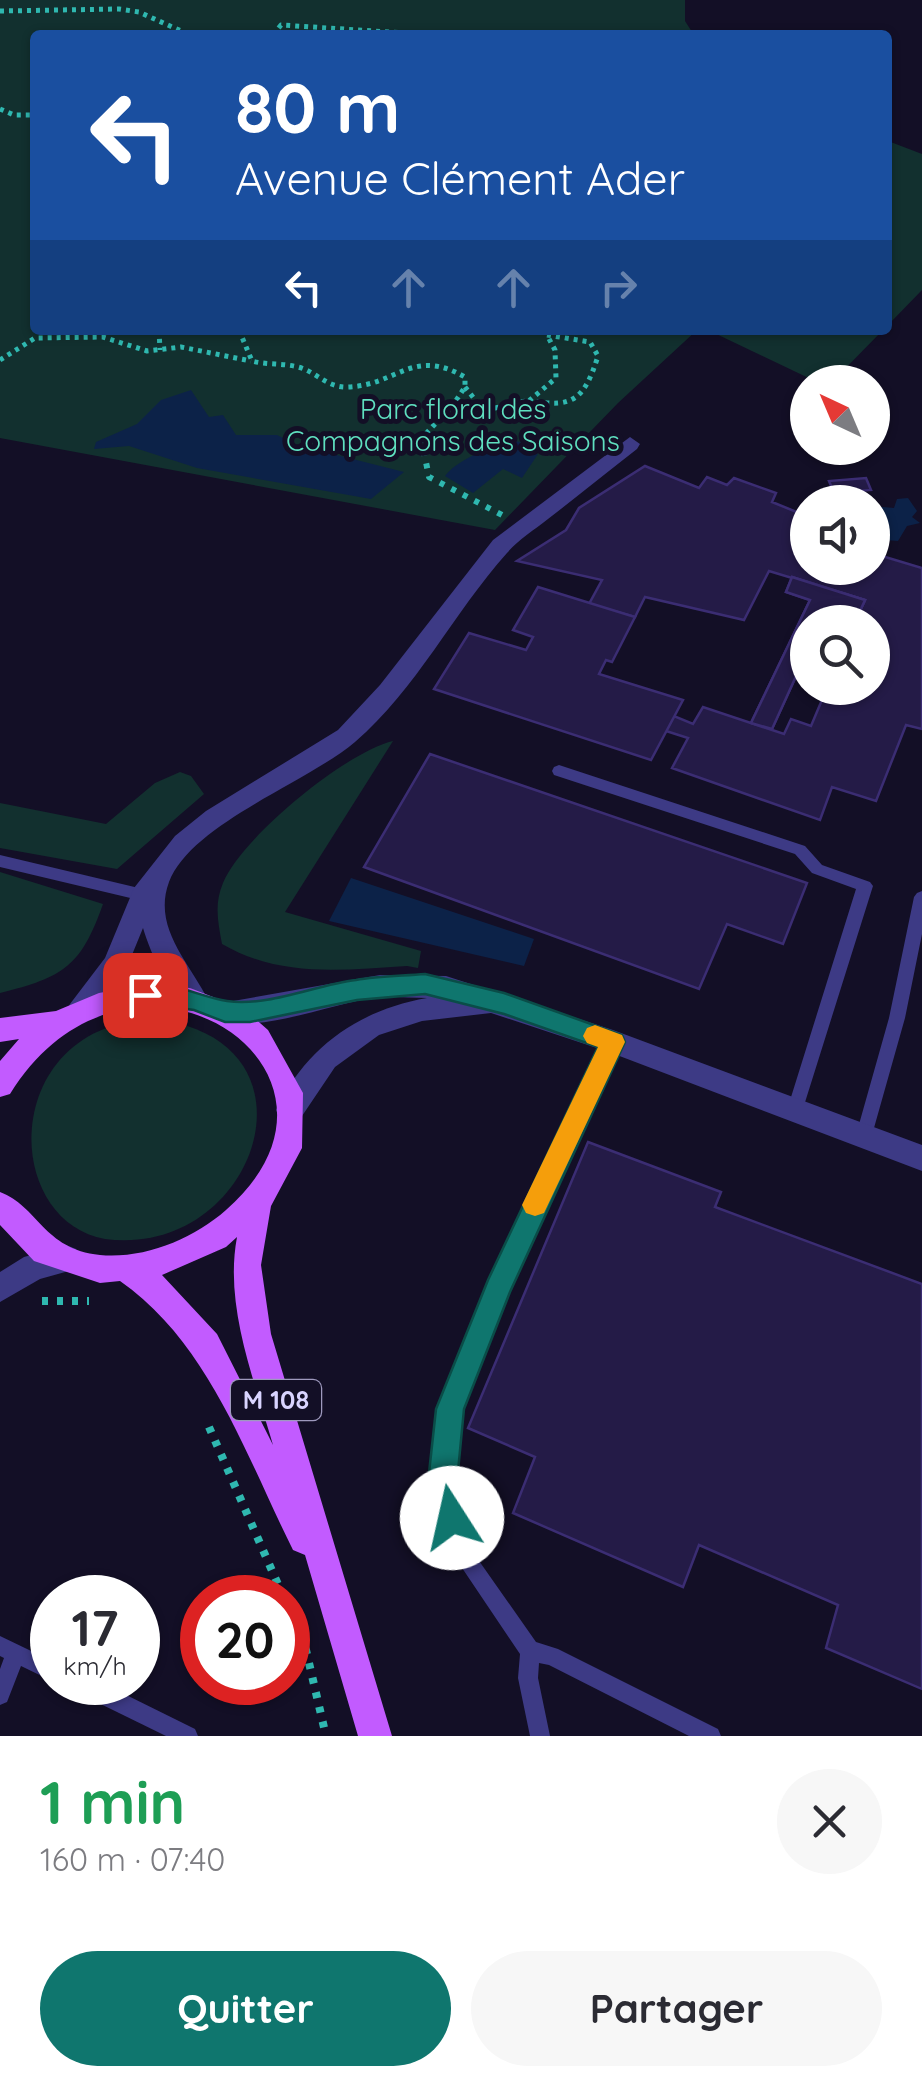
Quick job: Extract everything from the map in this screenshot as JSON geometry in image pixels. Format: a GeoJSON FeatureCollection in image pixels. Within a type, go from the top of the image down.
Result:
{"type":"FeatureCollection","features":[{"type":"Feature","properties":{"kind":"main road"},"geometry":{"type":"LineString","coordinates":[[0,1030],[71,1016],[112,1000],[145,995],[195,1000],[225,1012],[251,1030],[271,1053],[284,1080],[290,1110],[283,1158],[258,1204],[231,1229],[199,1250],[164,1263],[126,1268],[66,1259],[24,1234],[0,1205]]}},
{"type":"Feature","properties":{"kind":"main road"},"geometry":{"type":"LineString","coordinates":[[0,1086],[24,1051],[71,1016]]}},
{"type":"Feature","properties":{"kind":"main road","name":"M 108"},"geometry":{"type":"LineString","coordinates":[[258,1204],[246,1255],[249,1304],[375,1736]]}},
{"type":"Feature","properties":{"kind":"main road","name":"M 108"},"geometry":{"type":"LineString","coordinates":[[126,1268],[177,1307],[219,1364],[332,1594]]}},
{"type":"Feature","properties":{"kind":"street"},"geometry":{"type":"LineString","coordinates":[[71,1016],[116,964],[151,885],[184,842],[215,818],[346,736],[388,691],[489,560],[519,528],[630,444]]}},
{"type":"Feature","properties":{"kind":"street"},"geometry":{"type":"LineString","coordinates":[[151,885],[156,929],[174,970],[195,1000]]}},
{"type":"Feature","properties":{"kind":"street"},"geometry":{"type":"LineString","coordinates":[[225,1012],[265,1009],[403,984],[446,988],[613,1042],[922,1158]]}},
{"type":"Feature","properties":{"kind":"street"},"geometry":{"type":"LineString","coordinates":[[290,1110],[317,1066],[361,1029],[418,1011],[504,1004]]}},
{"type":"Feature","properties":{"kind":"street"},"geometry":{"type":"LineString","coordinates":[[0,1288],[34,1266],[66,1259]]}},
{"type":"Feature","properties":{"kind":"lane"},"geometry":{"type":"LineString","coordinates":[[558,770],[800,850],[817,869],[865,886],[796,1110]]}},
{"type":"Feature","properties":{"kind":"lane"},"geometry":{"type":"LineString","coordinates":[[0,860],[151,885]]}},
{"type":"Feature","properties":{"kind":"lane"},"geometry":{"type":"LineString","coordinates":[[864,1135],[898,1018],[922,897]]}},
{"type":"Feature","properties":{"kind":"lane"},"geometry":{"type":"LineString","coordinates":[[540,1736],[528,1678],[530,1652],[462,1553],[442,1482],[450,1409],[498,1289],[613,1042]]}},
{"type":"Feature","properties":{"kind":"lane"},"geometry":{"type":"LineString","coordinates":[[0,1695],[8,1650]]}},
{"type":"Feature","properties":{"kind":"lane"},"geometry":{"type":"LineString","coordinates":[[530,1652],[551,1656],[711,1736]]}},
{"type":"Feature","properties":{"kind":"lane"},"geometry":{"type":"LineString","coordinates":[[124,1705],[188,1736]]}},
{"type":"Feature","properties":{"kind":"path"},"geometry":{"type":"LineString","coordinates":[[0,10],[119,9],[140,12],[179,30]]}},
{"type":"Feature","properties":{"kind":"path"},"geometry":{"type":"LineString","coordinates":[[277,30],[281,25],[358,30]]}},
{"type":"Feature","properties":{"kind":"path"},"geometry":{"type":"LineString","coordinates":[[0,109],[14,115],[30,115]]}},
{"type":"Feature","properties":{"kind":"path"},"geometry":{"type":"LineString","coordinates":[[0,360],[35,338],[74,335]]}},
{"type":"Feature","properties":{"kind":"path"},"geometry":{"type":"LineString","coordinates":[[105,335],[147,352],[181,348],[301,367],[326,385],[353,387],[413,365],[445,363],[465,377],[465,387],[420,439],[429,477],[508,518],[519,528]]}},
{"type":"Feature","properties":{"kind":"path"},"geometry":{"type":"LineString","coordinates":[[159,335],[160,350]]}},
{"type":"Feature","properties":{"kind":"path"},"geometry":{"type":"LineString","coordinates":[[241,335],[252,361]]}},
{"type":"Feature","properties":{"kind":"path"},"geometry":{"type":"LineString","coordinates":[[530,400],[556,378],[555,350],[547,335]]}},
{"type":"Feature","properties":{"kind":"path"},"geometry":{"type":"LineString","coordinates":[[452,405],[480,407],[530,400],[556,406],[576,399],[589,385],[588,378],[598,356],[590,342],[556,335]]}},
{"type":"Feature","properties":{"kind":"path"},"geometry":{"type":"LineString","coordinates":[[465,387],[480,407]]}},
{"type":"Feature","properties":{"kind":"path"},"geometry":{"type":"LineString","coordinates":[[37,1301],[101,1304]]}},
{"type":"Feature","properties":{"kind":"path"},"geometry":{"type":"LineString","coordinates":[[203,1413],[274,1575]]}},
{"type":"Feature","properties":{"kind":"path"},"geometry":{"type":"LineString","coordinates":[[310,1667],[326,1736]]}},
{"type":"Feature","properties":{"kind":"green space","name":"Parc floral des Compagnons des Saisons"},"geometry":{"type":"Polygon","coordinates":[[[0,0],[685,0],[685,21],[691,30],[30,30],[30,335],[692,335],[618,403],[495,530],[0,438],[0,0]]]}},
{"type":"Feature","properties":{"kind":"green space"},"geometry":{"type":"Polygon","coordinates":[[[892,143],[922,154],[922,290],[892,321],[892,143]]]}},
{"type":"Feature","properties":{"kind":"green space"},"geometry":{"type":"Polygon","coordinates":[[[718,335],[878,335],[849,365],[790,365],[790,369],[718,335]]]}},
{"type":"Feature","properties":{"kind":"green space"},"geometry":{"type":"Polygon","coordinates":[[[393,741],[285,912],[421,951],[418,968],[289,967],[244,955],[222,944],[220,891],[251,843],[298,799],[349,761],[393,741]]]}},
{"type":"Feature","properties":{"kind":"green space"},"geometry":{"type":"Polygon","coordinates":[[[180,772],[191,776],[204,794],[117,869],[0,848],[0,803],[106,824],[155,783],[180,772]]]}},
{"type":"Feature","properties":{"kind":"green space"},"geometry":{"type":"Polygon","coordinates":[[[0,872],[103,904],[87,942],[67,966],[40,981],[0,993],[0,872]]]}},
{"type":"Feature","properties":{"kind":"green space"},"geometry":{"type":"Polygon","coordinates":[[[153,1019],[208,1035],[242,1064],[256,1102],[253,1144],[234,1183],[202,1216],[158,1236],[105,1239],[71,1224],[47,1197],[34,1163],[32,1124],[43,1086],[66,1053],[103,1029],[153,1019]]]}},
{"type":"Feature","properties":{"kind":"water"},"geometry":{"type":"Polygon","coordinates":[[[191,390],[209,417],[223,415],[236,435],[277,435],[297,445],[404,472],[371,499],[197,468],[129,446],[94,449],[96,442],[137,424],[161,400],[191,390]]]}},
{"type":"Feature","properties":{"kind":"water"},"geometry":{"type":"Polygon","coordinates":[[[499,438],[520,442],[538,454],[522,478],[503,469],[473,493],[445,476],[457,465],[499,438]]]}},
{"type":"Feature","properties":{"kind":"water"},"geometry":{"type":"Polygon","coordinates":[[[908,498],[917,511],[912,517],[920,523],[907,526],[898,541],[890,540],[890,508],[894,508],[897,499],[908,498]]]}},
{"type":"Feature","properties":{"kind":"water"},"geometry":{"type":"Polygon","coordinates":[[[351,878],[534,939],[524,966],[329,921],[351,878]]]}},
{"type":"Feature","properties":{"kind":"building"},"geometry":{"type":"Polygon","coordinates":[[[645,466],[699,488],[707,477],[727,485],[734,478],[776,493],[772,502],[790,509],[790,577],[769,571],[744,620],[645,597],[635,617],[589,604],[602,580],[517,561],[566,530],[579,508],[645,466]]]}},
{"type":"Feature","properties":{"kind":"building"},"geometry":{"type":"Polygon","coordinates":[[[866,478],[869,485],[831,485],[829,481],[866,478]]]}},
{"type":"Feature","properties":{"kind":"building"},"geometry":{"type":"Polygon","coordinates":[[[890,558],[922,568],[922,729],[906,725],[876,801],[832,787],[820,820],[672,768],[688,738],[666,731],[674,716],[693,724],[703,707],[784,734],[791,719],[811,726],[820,705],[890,705],[890,605],[863,605],[865,600],[815,585],[890,585],[890,558]]]}},
{"type":"Feature","properties":{"kind":"building"},"geometry":{"type":"Polygon","coordinates":[[[790,582],[817,585],[865,600],[863,605],[808,605],[810,600],[786,592],[790,582]]]}},
{"type":"Feature","properties":{"kind":"building"},"geometry":{"type":"Polygon","coordinates":[[[790,582],[817,585],[865,600],[863,605],[808,605],[810,600],[786,592],[790,582]]]}},
{"type":"Feature","properties":{"kind":"building"},"geometry":{"type":"Polygon","coordinates":[[[538,587],[635,617],[612,662],[606,660],[599,674],[683,700],[651,760],[434,689],[469,633],[526,650],[533,637],[513,630],[538,587]]]}},
{"type":"Feature","properties":{"kind":"building"},"geometry":{"type":"Polygon","coordinates":[[[790,642],[790,690],[772,729],[751,723],[790,642]]]}},
{"type":"Feature","properties":{"kind":"building"},"geometry":{"type":"Polygon","coordinates":[[[790,642],[790,690],[772,729],[751,723],[790,642]]]}},
{"type":"Feature","properties":{"kind":"building"},"geometry":{"type":"Polygon","coordinates":[[[430,754],[807,883],[783,944],[727,924],[699,989],[364,867],[430,754]]]}},
{"type":"Feature","properties":{"kind":"building"},"geometry":{"type":"Polygon","coordinates":[[[588,1142],[721,1192],[715,1207],[922,1284],[922,1689],[826,1648],[838,1605],[699,1545],[683,1587],[513,1513],[535,1457],[468,1428],[588,1142]]]}},
{"type":"Feature","properties":{"kind":"slow traffic"},"geometry":{"type":"LineString","coordinates":[[535,1205],[613,1042],[595,1036]]}},
{"type":"Feature","properties":{"kind":"route"},"geometry":{"type":"LineString","coordinates":[[145,995],[195,1000],[225,1012],[280,1006],[380,986],[425,984],[466,992],[613,1042],[564,1139],[450,1409],[442,1482],[452,1518]]}}]}
